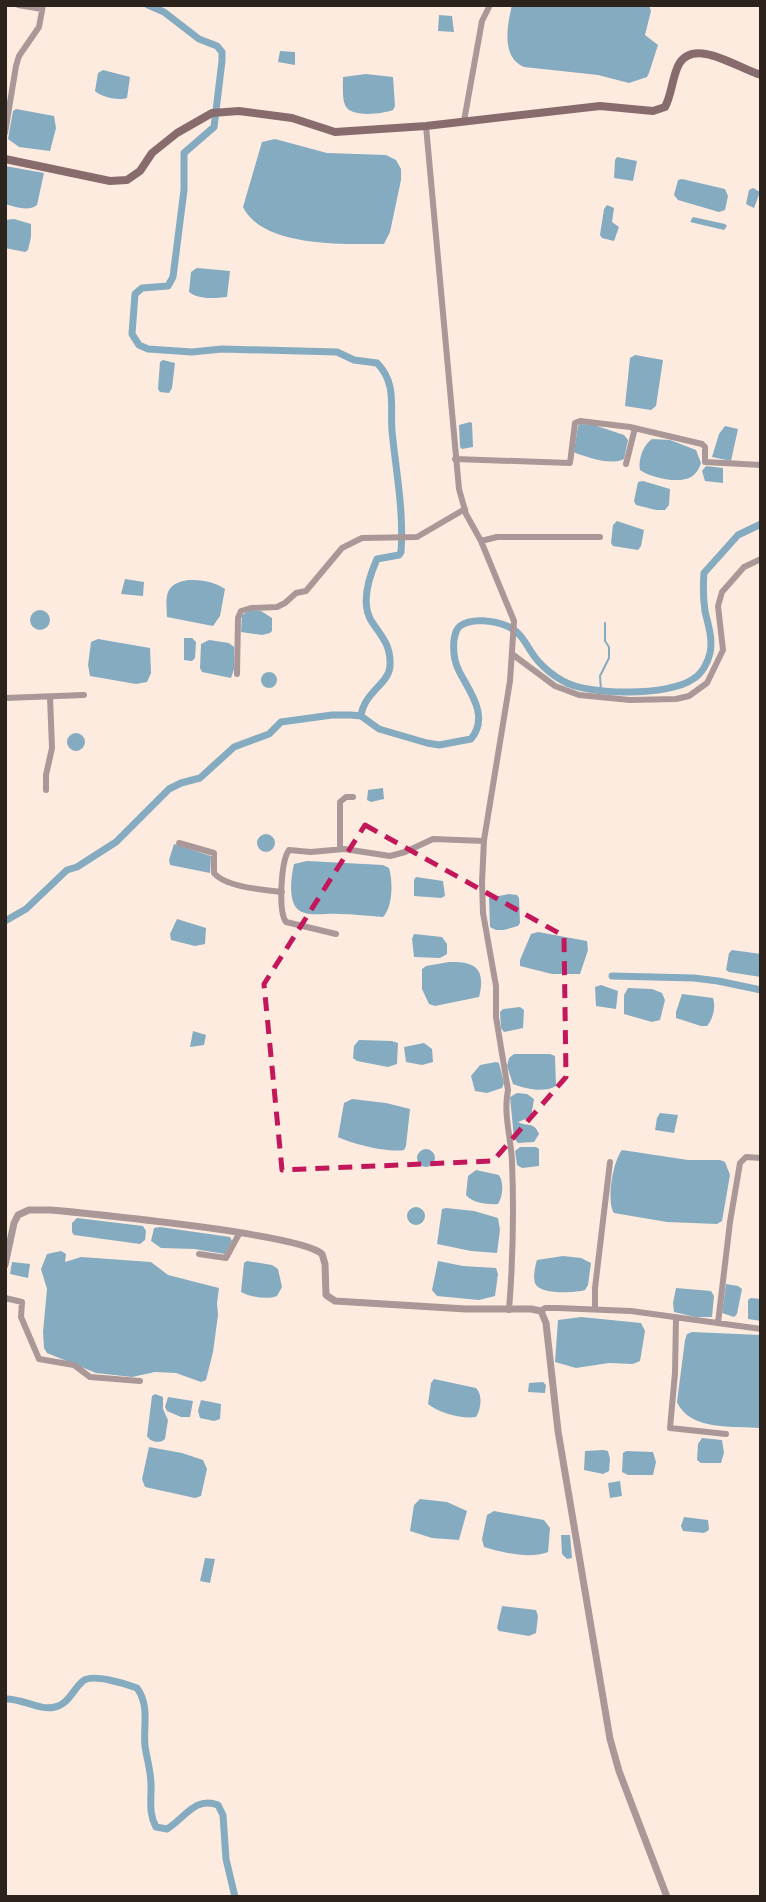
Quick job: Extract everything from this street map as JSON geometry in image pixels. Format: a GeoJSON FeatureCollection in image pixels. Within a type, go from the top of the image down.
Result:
{"type":"FeatureCollection","features":[{"type":"Feature","properties":{"kind":"main road"},"geometry":{"type":"LineString","coordinates":[[5,159],[110,181],[127,180],[139,171],[152,153],[177,133],[217,113],[239,111],[292,118],[334,132],[426,126],[600,106],[659,110],[667,103],[681,61],[696,53],[708,54],[761,75]]}},
{"type":"Feature","properties":{"kind":"street"},"geometry":{"type":"LineString","coordinates":[[5,132],[19,56],[39,27],[42,7],[18,5]]}},
{"type":"Feature","properties":{"kind":"street"},"geometry":{"type":"LineString","coordinates":[[464,121],[481,21],[490,5]]}},
{"type":"Feature","properties":{"kind":"street"},"geometry":{"type":"LineString","coordinates":[[426,126],[458,489],[514,621],[510,681],[484,841],[483,914],[496,986],[496,1017],[508,1090],[506,1101],[512,1160],[514,1232],[509,1310]]}},
{"type":"Feature","properties":{"kind":"street"},"geometry":{"type":"LineString","coordinates":[[455,459],[570,463],[575,423],[580,421],[635,428],[702,444],[705,447],[705,462],[761,465]]}},
{"type":"Feature","properties":{"kind":"street"},"geometry":{"type":"LineString","coordinates":[[626,464],[635,428]]}},
{"type":"Feature","properties":{"kind":"street"},"geometry":{"type":"LineString","coordinates":[[237,674],[237,618],[241,611],[277,607],[296,593],[306,591],[347,545],[362,538],[411,538],[465,509]]}},
{"type":"Feature","properties":{"kind":"street"},"geometry":{"type":"LineString","coordinates":[[481,541],[497,537],[600,537]]}},
{"type":"Feature","properties":{"kind":"street"},"geometry":{"type":"LineString","coordinates":[[512,654],[555,686],[579,695],[630,700],[690,696],[707,683],[723,650],[718,606],[722,592],[744,567],[761,559]]}},
{"type":"Feature","properties":{"kind":"street"},"geometry":{"type":"LineString","coordinates":[[5,698],[84,695]]}},
{"type":"Feature","properties":{"kind":"street"},"geometry":{"type":"LineString","coordinates":[[46,790],[46,775],[52,748],[50,697]]}},
{"type":"Feature","properties":{"kind":"street"},"geometry":{"type":"LineString","coordinates":[[340,849],[340,802],[346,797],[353,797]]}},
{"type":"Feature","properties":{"kind":"street"},"geometry":{"type":"LineString","coordinates":[[336,934],[286,922],[282,915],[285,856],[289,850],[311,852],[340,849],[390,856],[433,839],[484,841]]}},
{"type":"Feature","properties":{"kind":"street"},"geometry":{"type":"LineString","coordinates":[[178,843],[214,853],[214,873],[220,879],[282,892]]}},
{"type":"Feature","properties":{"kind":"street"},"geometry":{"type":"LineString","coordinates":[[718,1323],[740,1163],[743,1157],[761,1158]]}},
{"type":"Feature","properties":{"kind":"street"},"geometry":{"type":"LineString","coordinates":[[595,1309],[610,1162]]}},
{"type":"Feature","properties":{"kind":"street"},"geometry":{"type":"LineString","coordinates":[[5,1265],[15,1219],[21,1213],[29,1210],[83,1213],[295,1243],[319,1251],[325,1264],[326,1295],[335,1301],[509,1310],[541,1311],[545,1308],[631,1311],[761,1329]]}},
{"type":"Feature","properties":{"kind":"street"},"geometry":{"type":"LineString","coordinates":[[199,1254],[226,1258],[239,1234]]}},
{"type":"Feature","properties":{"kind":"street"},"geometry":{"type":"LineString","coordinates":[[5,1298],[22,1302],[21,1317],[39,1359],[74,1365],[87,1376],[139,1381]]}},
{"type":"Feature","properties":{"kind":"street"},"geometry":{"type":"LineString","coordinates":[[541,1311],[546,1323],[558,1431],[610,1739],[619,1771],[667,1897]]}},
{"type":"Feature","properties":{"kind":"street"},"geometry":{"type":"LineString","coordinates":[[677,1318],[670,1428],[726,1434]]}},
{"type":"Feature","properties":{"kind":"highlighted area"},"geometry":{"type":"Polygon","coordinates":[[[365,825],[564,936],[566,1077],[493,1161],[282,1170],[264,984],[365,825]]]}},
{"type":"Feature","properties":{"kind":"water"},"geometry":{"type":"Polygon","coordinates":[[[512,5],[649,5],[651,11],[645,35],[658,45],[647,77],[629,83],[598,75],[524,67],[512,56],[509,49],[508,31],[512,5]]]}},
{"type":"Feature","properties":{"kind":"water"},"geometry":{"type":"Polygon","coordinates":[[[439,15],[452,16],[454,32],[438,31],[439,15]]]}},
{"type":"Feature","properties":{"kind":"water"},"geometry":{"type":"Polygon","coordinates":[[[280,51],[295,52],[295,65],[278,62],[280,51]]]}},
{"type":"Feature","properties":{"kind":"water"},"geometry":{"type":"Polygon","coordinates":[[[103,70],[130,77],[127,98],[110,98],[95,91],[98,73],[103,70]]]}},
{"type":"Feature","properties":{"kind":"water"},"geometry":{"type":"Polygon","coordinates":[[[366,74],[393,77],[393,110],[367,114],[353,112],[345,105],[343,77],[366,74]]]}},
{"type":"Feature","properties":{"kind":"water"},"geometry":{"type":"Polygon","coordinates":[[[16,109],[54,116],[56,128],[50,151],[19,147],[8,139],[13,111],[16,109]]]}},
{"type":"Feature","properties":{"kind":"water"},"geometry":{"type":"Polygon","coordinates":[[[275,139],[327,153],[386,155],[396,160],[401,169],[401,180],[390,232],[384,244],[306,241],[268,230],[253,220],[243,207],[262,142],[275,139]]]}},
{"type":"Feature","properties":{"kind":"water"},"geometry":{"type":"Polygon","coordinates":[[[617,157],[637,161],[633,181],[614,178],[617,157]]]}},
{"type":"Feature","properties":{"kind":"water"},"geometry":{"type":"Polygon","coordinates":[[[5,166],[44,173],[37,205],[26,209],[5,204],[5,166]]]}},
{"type":"Feature","properties":{"kind":"water"},"geometry":{"type":"Polygon","coordinates":[[[678,180],[725,189],[728,196],[725,210],[719,212],[678,200],[674,195],[678,180]]]}},
{"type":"Feature","properties":{"kind":"water"},"geometry":{"type":"Polygon","coordinates":[[[753,188],[760,192],[754,208],[746,204],[749,190],[753,188]]]}},
{"type":"Feature","properties":{"kind":"water"},"geometry":{"type":"Polygon","coordinates":[[[607,205],[614,208],[612,222],[619,227],[614,241],[600,235],[607,205]]]}},
{"type":"Feature","properties":{"kind":"water"},"geometry":{"type":"Polygon","coordinates":[[[693,217],[727,226],[724,230],[690,222],[693,217]]]}},
{"type":"Feature","properties":{"kind":"water"},"geometry":{"type":"Polygon","coordinates":[[[14,219],[31,224],[31,237],[25,252],[5,248],[5,220],[14,219]]]}},
{"type":"Feature","properties":{"kind":"water"},"geometry":{"type":"Polygon","coordinates":[[[197,268],[230,271],[227,297],[202,297],[189,292],[191,272],[197,268]]]}},
{"type":"Feature","properties":{"kind":"water"},"geometry":{"type":"Polygon","coordinates":[[[635,355],[663,360],[656,406],[651,410],[625,406],[630,358],[635,355]]]}},
{"type":"Feature","properties":{"kind":"water"},"geometry":{"type":"Polygon","coordinates":[[[163,360],[175,363],[169,393],[160,392],[158,389],[160,362],[163,360]]]}},
{"type":"Feature","properties":{"kind":"water"},"geometry":{"type":"Polygon","coordinates":[[[470,422],[473,447],[462,449],[459,425],[470,422]]]}},
{"type":"Feature","properties":{"kind":"water"},"geometry":{"type":"Polygon","coordinates":[[[580,424],[594,425],[624,435],[628,440],[624,459],[606,461],[575,453],[580,424]]]}},
{"type":"Feature","properties":{"kind":"water"},"geometry":{"type":"Polygon","coordinates":[[[725,426],[738,429],[731,461],[712,457],[719,434],[725,426]]]}},
{"type":"Feature","properties":{"kind":"water"},"geometry":{"type":"Polygon","coordinates":[[[652,439],[670,440],[696,450],[701,463],[693,476],[672,480],[658,478],[640,470],[642,453],[652,439]]]}},
{"type":"Feature","properties":{"kind":"water"},"geometry":{"type":"Polygon","coordinates":[[[706,466],[723,468],[723,483],[705,481],[702,471],[706,466]]]}},
{"type":"Feature","properties":{"kind":"water"},"geometry":{"type":"Polygon","coordinates":[[[638,482],[670,489],[669,505],[665,510],[636,505],[634,501],[638,482]]]}},
{"type":"Feature","properties":{"kind":"water"},"geometry":{"type":"Polygon","coordinates":[[[617,521],[644,530],[638,550],[613,546],[613,525],[617,521]]]}},
{"type":"Feature","properties":{"kind":"water"},"geometry":{"type":"Polygon","coordinates":[[[125,579],[144,582],[143,596],[121,594],[125,579]]]}},
{"type":"Feature","properties":{"kind":"water"},"geometry":{"type":"Polygon","coordinates":[[[188,580],[216,584],[225,589],[220,616],[213,626],[167,617],[168,592],[174,585],[188,580]]]}},
{"type":"Feature","properties":{"kind":"water"},"geometry":{"type":"Polygon","coordinates":[[[40,610],[47,613],[50,620],[47,627],[40,630],[33,627],[30,620],[33,613],[40,610]]]}},
{"type":"Feature","properties":{"kind":"water"},"geometry":{"type":"Polygon","coordinates":[[[249,611],[261,611],[272,618],[272,631],[262,635],[241,632],[242,615],[249,611]]]}},
{"type":"Feature","properties":{"kind":"water"},"geometry":{"type":"Polygon","coordinates":[[[184,638],[192,638],[196,642],[195,658],[192,661],[184,660],[184,638]]]}},
{"type":"Feature","properties":{"kind":"water"},"geometry":{"type":"Polygon","coordinates":[[[98,639],[150,648],[151,673],[147,682],[136,684],[90,676],[88,665],[91,642],[98,639]]]}},
{"type":"Feature","properties":{"kind":"water"},"geometry":{"type":"Polygon","coordinates":[[[209,640],[229,643],[234,647],[234,669],[231,678],[202,672],[201,644],[209,640]]]}},
{"type":"Feature","properties":{"kind":"water"},"geometry":{"type":"Polygon","coordinates":[[[269,672],[277,680],[269,688],[261,680],[269,672]]]}},
{"type":"Feature","properties":{"kind":"water"},"geometry":{"type":"Polygon","coordinates":[[[76,733],[84,738],[85,742],[80,750],[76,751],[68,746],[67,742],[72,734],[76,733]]]}},
{"type":"Feature","properties":{"kind":"water"},"geometry":{"type":"Polygon","coordinates":[[[383,788],[384,799],[371,802],[367,800],[368,790],[383,788]]]}},
{"type":"Feature","properties":{"kind":"water"},"geometry":{"type":"Polygon","coordinates":[[[266,834],[272,837],[275,843],[272,849],[266,852],[260,849],[257,843],[260,837],[266,834]]]}},
{"type":"Feature","properties":{"kind":"water"},"geometry":{"type":"Polygon","coordinates":[[[174,844],[211,856],[210,873],[170,865],[174,844]]]}},
{"type":"Feature","properties":{"kind":"water"},"geometry":{"type":"Polygon","coordinates":[[[307,861],[383,865],[389,868],[391,894],[386,913],[383,917],[313,914],[299,910],[292,899],[293,870],[294,864],[307,861]]]}},
{"type":"Feature","properties":{"kind":"water"},"geometry":{"type":"Polygon","coordinates":[[[416,877],[443,881],[445,896],[414,896],[416,877]]]}},
{"type":"Feature","properties":{"kind":"water"},"geometry":{"type":"Polygon","coordinates":[[[509,894],[519,898],[520,923],[518,926],[496,930],[490,927],[489,898],[509,894]]]}},
{"type":"Feature","properties":{"kind":"water"},"geometry":{"type":"Polygon","coordinates":[[[177,919],[206,928],[205,944],[195,946],[171,940],[170,934],[177,919]]]}},
{"type":"Feature","properties":{"kind":"water"},"geometry":{"type":"Polygon","coordinates":[[[538,932],[587,941],[588,950],[580,974],[552,974],[520,966],[531,934],[538,932]]]}},
{"type":"Feature","properties":{"kind":"water"},"geometry":{"type":"Polygon","coordinates":[[[414,934],[442,937],[447,944],[447,954],[440,958],[414,957],[414,934]]]}},
{"type":"Feature","properties":{"kind":"water"},"geometry":{"type":"Polygon","coordinates":[[[732,950],[761,954],[761,977],[726,970],[732,950]]]}},
{"type":"Feature","properties":{"kind":"water"},"geometry":{"type":"Polygon","coordinates":[[[449,962],[466,963],[477,969],[481,980],[479,997],[435,1006],[429,1004],[422,989],[422,969],[449,962]]]}},
{"type":"Feature","properties":{"kind":"water"},"geometry":{"type":"Polygon","coordinates":[[[601,985],[618,991],[616,1009],[596,1006],[595,987],[601,985]]]}},
{"type":"Feature","properties":{"kind":"water"},"geometry":{"type":"Polygon","coordinates":[[[628,988],[652,989],[662,993],[665,1000],[660,1020],[652,1022],[624,1014],[624,995],[628,988]]]}},
{"type":"Feature","properties":{"kind":"water"},"geometry":{"type":"Polygon","coordinates":[[[682,994],[713,998],[713,1013],[707,1026],[676,1018],[682,994]]]}},
{"type":"Feature","properties":{"kind":"water"},"geometry":{"type":"Polygon","coordinates":[[[520,1007],[524,1010],[523,1028],[504,1032],[501,1028],[500,1012],[503,1009],[520,1007]]]}},
{"type":"Feature","properties":{"kind":"water"},"geometry":{"type":"Polygon","coordinates":[[[193,1031],[206,1035],[204,1045],[190,1047],[193,1031]]]}},
{"type":"Feature","properties":{"kind":"water"},"geometry":{"type":"Polygon","coordinates":[[[359,1040],[398,1043],[397,1064],[388,1067],[357,1061],[353,1058],[354,1046],[359,1040]]]}},
{"type":"Feature","properties":{"kind":"water"},"geometry":{"type":"Polygon","coordinates":[[[424,1043],[432,1049],[433,1062],[422,1065],[406,1062],[404,1047],[424,1043]]]}},
{"type":"Feature","properties":{"kind":"water"},"geometry":{"type":"Polygon","coordinates":[[[514,1054],[555,1056],[556,1086],[535,1090],[513,1084],[507,1066],[509,1058],[514,1054]]]}},
{"type":"Feature","properties":{"kind":"water"},"geometry":{"type":"Polygon","coordinates":[[[499,1063],[504,1083],[502,1088],[487,1093],[475,1091],[471,1076],[480,1065],[499,1063]]]}},
{"type":"Feature","properties":{"kind":"water"},"geometry":{"type":"Polygon","coordinates":[[[517,1093],[527,1094],[534,1099],[531,1117],[518,1122],[537,1130],[539,1134],[534,1142],[518,1143],[514,1138],[510,1097],[517,1093]]]}},
{"type":"Feature","properties":{"kind":"water"},"geometry":{"type":"Polygon","coordinates":[[[352,1099],[410,1109],[404,1150],[371,1147],[338,1137],[344,1103],[352,1099]]]}},
{"type":"Feature","properties":{"kind":"water"},"geometry":{"type":"Polygon","coordinates":[[[660,1113],[678,1115],[674,1133],[655,1130],[660,1113]]]}},
{"type":"Feature","properties":{"kind":"water"},"geometry":{"type":"Polygon","coordinates":[[[520,1147],[539,1149],[539,1166],[522,1168],[517,1165],[515,1151],[520,1147]]]}},
{"type":"Feature","properties":{"kind":"water"},"geometry":{"type":"Polygon","coordinates":[[[422,1149],[430,1149],[435,1158],[433,1165],[422,1167],[417,1162],[417,1154],[422,1149]]]}},
{"type":"Feature","properties":{"kind":"water"},"geometry":{"type":"Polygon","coordinates":[[[622,1150],[688,1160],[725,1162],[730,1175],[722,1221],[717,1224],[667,1222],[614,1213],[611,1200],[612,1182],[622,1150]]]}},
{"type":"Feature","properties":{"kind":"water"},"geometry":{"type":"Polygon","coordinates":[[[476,1170],[499,1175],[502,1190],[498,1204],[476,1202],[466,1195],[468,1176],[476,1170]]]}},
{"type":"Feature","properties":{"kind":"water"},"geometry":{"type":"Polygon","coordinates":[[[416,1207],[424,1212],[425,1216],[420,1224],[416,1225],[408,1220],[407,1216],[412,1208],[416,1207]]]}},
{"type":"Feature","properties":{"kind":"water"},"geometry":{"type":"Polygon","coordinates":[[[442,1209],[474,1211],[498,1218],[500,1230],[497,1253],[437,1244],[442,1209]]]}},
{"type":"Feature","properties":{"kind":"water"},"geometry":{"type":"Polygon","coordinates":[[[77,1218],[143,1226],[146,1231],[145,1240],[140,1244],[74,1235],[72,1223],[77,1218]]]}},
{"type":"Feature","properties":{"kind":"water"},"geometry":{"type":"Polygon","coordinates":[[[154,1228],[230,1237],[232,1241],[225,1254],[161,1248],[151,1241],[154,1228]]]}},
{"type":"Feature","properties":{"kind":"water"},"geometry":{"type":"Polygon","coordinates":[[[61,1251],[66,1254],[65,1262],[81,1257],[151,1262],[168,1275],[219,1288],[213,1352],[206,1380],[201,1382],[176,1373],[155,1372],[132,1377],[96,1373],[47,1353],[43,1332],[47,1289],[41,1269],[47,1254],[61,1251]]]}},
{"type":"Feature","properties":{"kind":"water"},"geometry":{"type":"Polygon","coordinates":[[[563,1256],[581,1258],[591,1263],[585,1290],[550,1291],[543,1290],[535,1283],[537,1260],[563,1256]]]}},
{"type":"Feature","properties":{"kind":"water"},"geometry":{"type":"Polygon","coordinates":[[[247,1261],[272,1265],[278,1269],[282,1287],[277,1296],[259,1297],[241,1292],[244,1263],[247,1261]]]}},
{"type":"Feature","properties":{"kind":"water"},"geometry":{"type":"Polygon","coordinates":[[[438,1261],[496,1268],[498,1274],[495,1296],[479,1300],[437,1296],[432,1290],[438,1261]]]}},
{"type":"Feature","properties":{"kind":"water"},"geometry":{"type":"Polygon","coordinates":[[[12,1262],[30,1264],[28,1278],[10,1274],[12,1262]]]}},
{"type":"Feature","properties":{"kind":"water"},"geometry":{"type":"Polygon","coordinates":[[[726,1284],[742,1289],[734,1317],[722,1313],[726,1284]]]}},
{"type":"Feature","properties":{"kind":"water"},"geometry":{"type":"Polygon","coordinates":[[[676,1288],[711,1291],[714,1296],[712,1317],[695,1317],[674,1312],[676,1288]]]}},
{"type":"Feature","properties":{"kind":"water"},"geometry":{"type":"Polygon","coordinates":[[[761,1299],[761,1321],[748,1319],[748,1300],[761,1299]]]}},
{"type":"Feature","properties":{"kind":"water"},"geometry":{"type":"Polygon","coordinates":[[[581,1317],[641,1323],[645,1331],[640,1361],[633,1364],[609,1363],[576,1368],[555,1362],[558,1320],[581,1317]]]}},
{"type":"Feature","properties":{"kind":"water"},"geometry":{"type":"Polygon","coordinates":[[[687,1334],[761,1335],[761,1428],[714,1425],[692,1418],[683,1411],[677,1402],[685,1340],[687,1334]]]}},
{"type":"Feature","properties":{"kind":"water"},"geometry":{"type":"Polygon","coordinates":[[[434,1379],[476,1388],[480,1394],[480,1402],[476,1417],[451,1415],[428,1404],[434,1379]]]}},
{"type":"Feature","properties":{"kind":"water"},"geometry":{"type":"Polygon","coordinates":[[[543,1382],[546,1385],[545,1393],[528,1392],[529,1383],[543,1382]]]}},
{"type":"Feature","properties":{"kind":"water"},"geometry":{"type":"Polygon","coordinates":[[[155,1394],[163,1397],[163,1409],[168,1420],[165,1439],[158,1442],[147,1436],[152,1396],[155,1394]]]}},
{"type":"Feature","properties":{"kind":"water"},"geometry":{"type":"Polygon","coordinates":[[[168,1397],[193,1401],[190,1417],[181,1417],[167,1411],[165,1407],[168,1397]]]}},
{"type":"Feature","properties":{"kind":"water"},"geometry":{"type":"Polygon","coordinates":[[[201,1400],[221,1404],[220,1419],[214,1421],[200,1418],[198,1411],[201,1400]]]}},
{"type":"Feature","properties":{"kind":"water"},"geometry":{"type":"Polygon","coordinates":[[[702,1438],[722,1440],[724,1453],[721,1463],[701,1463],[697,1460],[698,1444],[702,1438]]]}},
{"type":"Feature","properties":{"kind":"water"},"geometry":{"type":"Polygon","coordinates":[[[149,1447],[203,1460],[207,1469],[201,1496],[195,1498],[145,1487],[142,1479],[149,1447]]]}},
{"type":"Feature","properties":{"kind":"water"},"geometry":{"type":"Polygon","coordinates":[[[585,1451],[608,1451],[609,1471],[603,1474],[584,1470],[585,1451]]]}},
{"type":"Feature","properties":{"kind":"water"},"geometry":{"type":"Polygon","coordinates":[[[653,1452],[656,1462],[653,1475],[628,1475],[622,1472],[623,1453],[653,1452]]]}},
{"type":"Feature","properties":{"kind":"water"},"geometry":{"type":"Polygon","coordinates":[[[620,1481],[622,1496],[610,1498],[608,1483],[620,1481]]]}},
{"type":"Feature","properties":{"kind":"water"},"geometry":{"type":"Polygon","coordinates":[[[420,1499],[447,1502],[467,1511],[459,1540],[432,1538],[410,1531],[414,1505],[420,1499]]]}},
{"type":"Feature","properties":{"kind":"water"},"geometry":{"type":"Polygon","coordinates":[[[494,1511],[544,1520],[550,1528],[548,1552],[525,1555],[484,1547],[482,1539],[487,1515],[494,1511]]]}},
{"type":"Feature","properties":{"kind":"water"},"geometry":{"type":"Polygon","coordinates":[[[684,1517],[708,1520],[709,1530],[704,1533],[683,1531],[681,1526],[684,1517]]]}},
{"type":"Feature","properties":{"kind":"water"},"geometry":{"type":"Polygon","coordinates":[[[561,1535],[570,1535],[572,1558],[567,1559],[562,1554],[561,1535]]]}},
{"type":"Feature","properties":{"kind":"water"},"geometry":{"type":"Polygon","coordinates":[[[205,1558],[215,1559],[210,1583],[200,1581],[205,1558]]]}},
{"type":"Feature","properties":{"kind":"water"},"geometry":{"type":"Polygon","coordinates":[[[502,1606],[536,1610],[536,1633],[529,1636],[499,1631],[497,1628],[502,1606]]]}},
{"type":"Feature","properties":{"kind":"waterway"},"geometry":{"type":"LineString","coordinates":[[148,5],[164,12],[199,39],[217,46],[222,52],[222,61],[214,127],[184,153],[184,190],[173,277],[168,286],[142,288],[135,294],[132,334],[139,345],[148,349],[192,352],[222,349],[337,352],[354,360],[377,363],[388,379],[401,507],[401,552],[399,555],[377,559],[369,582],[366,599],[368,615],[387,647],[390,666],[389,672],[367,701],[361,716]]}},
{"type":"Feature","properties":{"kind":"waterway"},"geometry":{"type":"LineString","coordinates":[[5,921],[26,909],[67,870],[77,867],[116,842],[169,789],[200,778],[234,747],[269,734],[281,722],[351,715],[361,716],[379,729],[427,743],[439,745],[471,739],[479,721],[478,713],[457,667],[454,652],[456,632],[465,623],[490,621],[513,629],[544,667],[575,686],[629,692],[682,685],[704,668],[711,647],[704,601],[704,573],[738,535],[761,524]]}},
{"type":"Feature","properties":{"kind":"waterway"},"geometry":{"type":"LineString","coordinates":[[601,691],[600,676],[609,658],[605,623]]}},
{"type":"Feature","properties":{"kind":"waterway"},"geometry":{"type":"LineString","coordinates":[[612,976],[694,978],[761,990]]}},
{"type":"Feature","properties":{"kind":"waterway"},"geometry":{"type":"LineString","coordinates":[[5,1699],[55,1707],[67,1700],[83,1681],[94,1678],[137,1688],[145,1709],[145,1746],[151,1778],[152,1818],[156,1827],[167,1829],[191,1809],[203,1803],[218,1805],[223,1815],[226,1859],[235,1897]]}}]}
